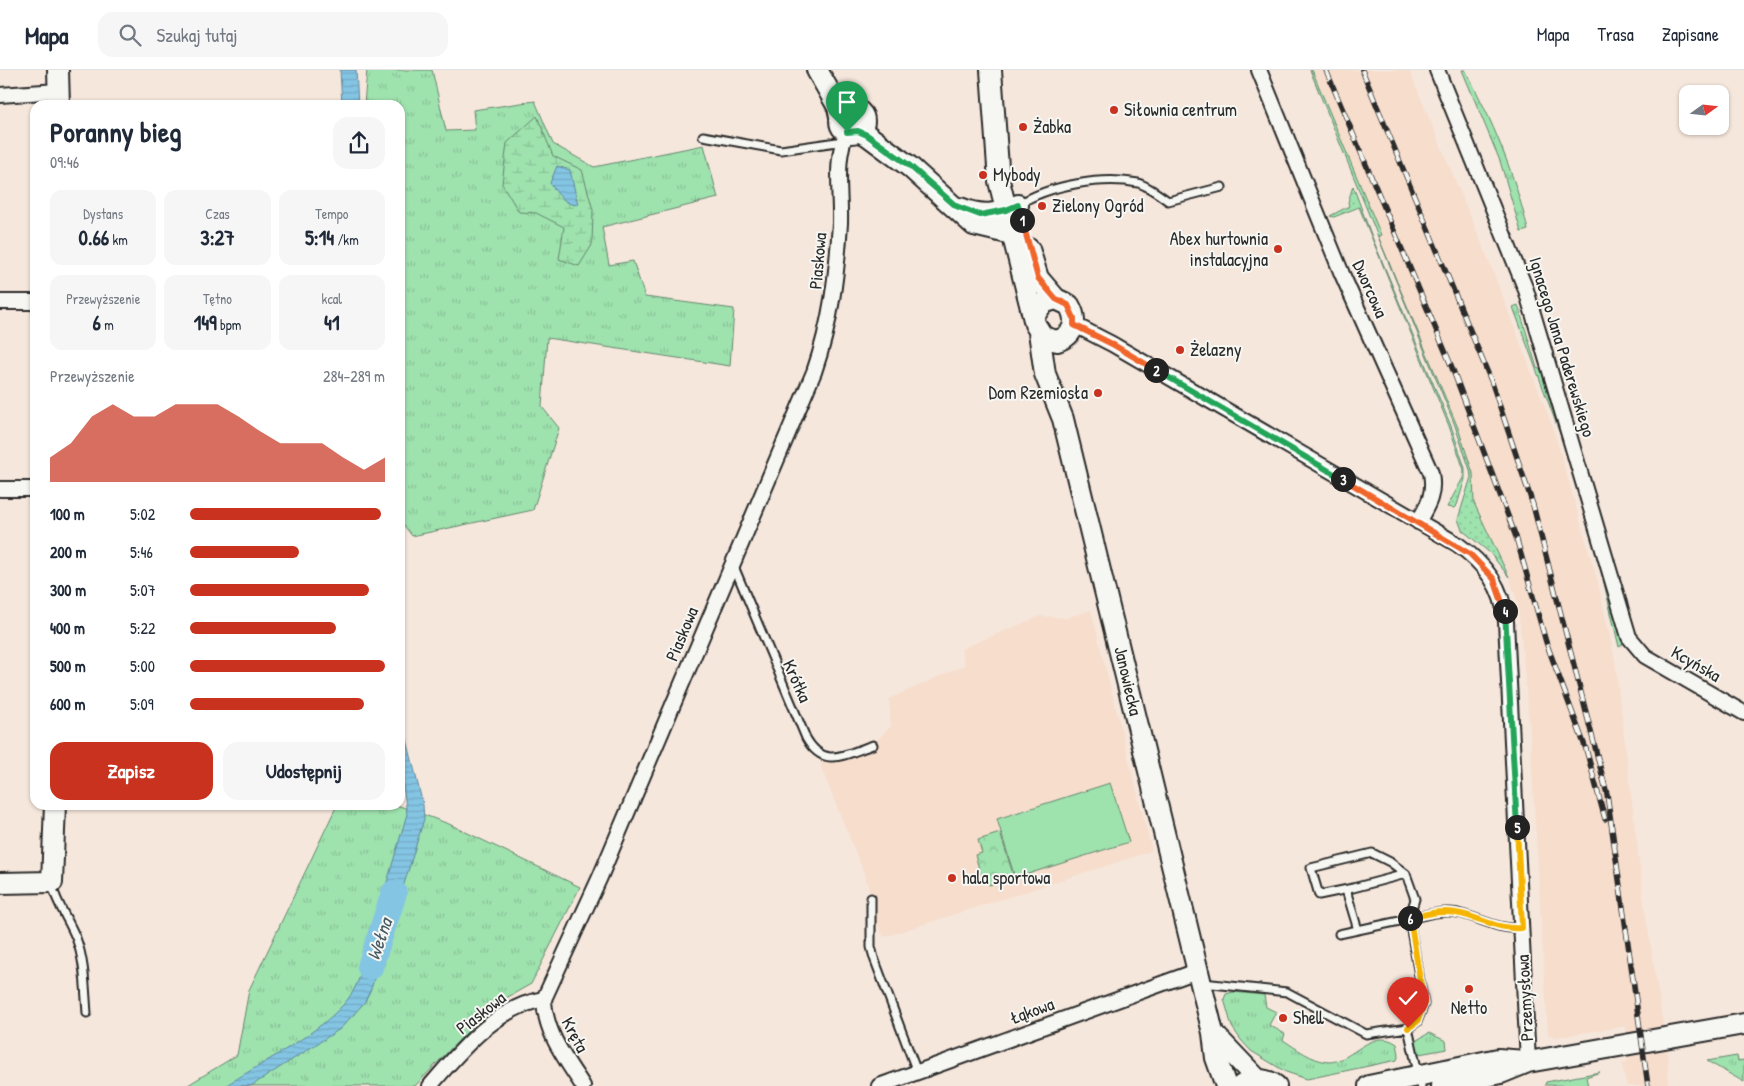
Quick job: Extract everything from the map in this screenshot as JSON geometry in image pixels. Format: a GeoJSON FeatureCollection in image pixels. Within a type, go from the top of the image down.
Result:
{"type":"FeatureCollection","features":[{"type":"Feature","properties":{"kind":"street"},"geometry":{"type":"LineString","coordinates":[[0,95],[58,98],[58,70]]}},
{"type":"Feature","properties":{"kind":"street"},"geometry":{"type":"LineString","coordinates":[[817,70],[838,107],[851,125],[889,140],[910,166],[956,206],[974,225],[1012,234]]}},
{"type":"Feature","properties":{"kind":"street"},"geometry":{"type":"LineString","coordinates":[[825,70],[851,125]]}},
{"type":"Feature","properties":{"kind":"street"},"geometry":{"type":"LineString","coordinates":[[991,70],[999,181],[1012,207],[1036,272],[1056,299],[1068,305],[1074,318],[1074,325],[1068,336],[1057,341],[1050,340],[1037,324],[1043,303],[1056,299]]}},
{"type":"Feature","properties":{"kind":"street","name":"Dworcowa"},"geometry":{"type":"LineString","coordinates":[[1258,70],[1342,274],[1431,473],[1433,493],[1418,522]]}},
{"type":"Feature","properties":{"kind":"street","name":"Ignacego Jana Paderewskiego"},"geometry":{"type":"LineString","coordinates":[[1437,70],[1520,273],[1567,425],[1625,626],[1632,642]]}},
{"type":"Feature","properties":{"kind":"street","name":"Piaskowa"},"geometry":{"type":"LineString","coordinates":[[430,1086],[472,1041],[502,1015],[517,1006],[544,999],[600,877],[814,372],[828,326],[837,260],[841,198],[840,162],[851,125]]}},
{"type":"Feature","properties":{"kind":"street"},"geometry":{"type":"LineString","coordinates":[[956,206],[980,215],[1012,207]]}},
{"type":"Feature","properties":{"kind":"street","name":"Janowiecka"},"geometry":{"type":"LineString","coordinates":[[1012,207],[1012,234],[1037,324],[1045,374],[1063,419],[1213,1032],[1216,1058],[1226,1086]]}},
{"type":"Feature","properties":{"kind":"street"},"geometry":{"type":"LineString","coordinates":[[0,302],[30,302]]}},
{"type":"Feature","properties":{"kind":"street","name":"Przemysłowa"},"geometry":{"type":"LineString","coordinates":[[1074,325],[1112,344],[1457,544],[1475,558],[1494,579],[1502,598],[1507,641],[1528,1062],[1744,1024]]}},
{"type":"Feature","properties":{"kind":"street"},"geometry":{"type":"LineString","coordinates":[[1057,341],[1056,370],[1063,419]]}},
{"type":"Feature","properties":{"kind":"street"},"geometry":{"type":"LineString","coordinates":[[0,489],[30,490]]}},
{"type":"Feature","properties":{"kind":"street","name":"Kcyńska"},"geometry":{"type":"LineString","coordinates":[[1632,642],[1645,656],[1744,713]]}},
{"type":"Feature","properties":{"kind":"street"},"geometry":{"type":"LineString","coordinates":[[0,882],[52,882],[55,810]]}},
{"type":"Feature","properties":{"kind":"street","name":"Łąkowa"},"geometry":{"type":"LineString","coordinates":[[879,1086],[1199,977]]}},
{"type":"Feature","properties":{"kind":"street","name":"Kręta"},"geometry":{"type":"LineString","coordinates":[[544,999],[544,1013],[550,1034],[583,1086]]}},
{"type":"Feature","properties":{"kind":"street","name":"Janowiecka"},"geometry":{"type":"LineString","coordinates":[[1213,1032],[1258,1084]]}},
{"type":"Feature","properties":{"kind":"street"},"geometry":{"type":"LineString","coordinates":[[1369,1086],[1420,1081],[1498,1059],[1528,1062]]}},
{"type":"Feature","properties":{"kind":"street"},"geometry":{"type":"LineString","coordinates":[[1442,1086],[1501,1073],[1528,1062]]}},
{"type":"Feature","properties":{"kind":"lane"},"geometry":{"type":"LineString","coordinates":[[704,136],[781,150],[851,125]]}},
{"type":"Feature","properties":{"kind":"lane"},"geometry":{"type":"LineString","coordinates":[[1012,207],[1038,194],[1104,180],[1140,184],[1168,201],[1222,187]]}},
{"type":"Feature","properties":{"kind":"lane","name":"Krótka"},"geometry":{"type":"LineString","coordinates":[[733,563],[760,632],[806,738],[814,751],[824,757],[835,757],[873,744]]}},
{"type":"Feature","properties":{"kind":"lane"},"geometry":{"type":"LineString","coordinates":[[1199,977],[1287,992],[1366,1034],[1408,1028],[1417,1022],[1424,1004],[1409,919],[1415,900],[1406,874],[1390,862],[1372,853],[1311,868],[1319,895],[1406,874]]}},
{"type":"Feature","properties":{"kind":"lane"},"geometry":{"type":"LineString","coordinates":[[52,882],[55,897],[80,949],[88,1013]]}},
{"type":"Feature","properties":{"kind":"lane"},"geometry":{"type":"LineString","coordinates":[[1346,890],[1358,930]]}},
{"type":"Feature","properties":{"kind":"lane"},"geometry":{"type":"LineString","coordinates":[[871,898],[871,947],[917,1072]]}},
{"type":"Feature","properties":{"kind":"lane"},"geometry":{"type":"LineString","coordinates":[[1339,934],[1438,912],[1449,912],[1507,929],[1522,928]]}},
{"type":"Feature","properties":{"kind":"lane"},"geometry":{"type":"LineString","coordinates":[[1408,1028],[1420,1081]]}},
{"type":"Feature","properties":{"kind":"shaded area"},"geometry":{"type":"Polygon","coordinates":[[[1312,70],[1409,70],[1487,256],[1553,428],[1597,579],[1615,660],[1644,903],[1668,1056],[1668,1086],[1627,1086],[1622,1064],[1628,1061],[1626,1026],[1557,1037],[1548,1035],[1529,720],[1518,604],[1507,570],[1474,503],[1473,473],[1458,428],[1378,236],[1380,234],[1312,70]]]}},
{"type":"Feature","properties":{"kind":"shaded area"},"geometry":{"type":"Polygon","coordinates":[[[1091,610],[1152,851],[884,937],[872,914],[871,898],[866,878],[822,770],[819,755],[824,757],[873,744],[891,726],[889,699],[965,665],[961,649],[1040,616],[1066,618],[1091,610]]]}},
{"type":"Feature","properties":{"kind":"green space"},"geometry":{"type":"Polygon","coordinates":[[[367,70],[432,70],[446,131],[475,130],[473,110],[535,101],[553,144],[594,167],[704,145],[718,198],[602,227],[609,265],[633,261],[645,297],[734,309],[730,366],[547,338],[542,407],[559,428],[533,510],[412,536],[405,527],[405,100],[364,100],[367,70]]]}},
{"type":"Feature","properties":{"kind":"green space"},"geometry":{"type":"Polygon","coordinates":[[[1310,70],[1312,70],[1381,235],[1378,236],[1458,428],[1473,473],[1474,503],[1509,577],[1490,553],[1462,530],[1458,519],[1471,477],[1470,470],[1454,423],[1310,70]]]}},
{"type":"Feature","properties":{"kind":"green space"},"geometry":{"type":"Polygon","coordinates":[[[1462,70],[1465,70],[1475,89],[1502,148],[1523,209],[1528,230],[1521,232],[1500,161],[1462,70]]]}},
{"type":"Feature","properties":{"kind":"green space"},"geometry":{"type":"Polygon","coordinates":[[[537,116],[553,156],[582,170],[593,210],[592,245],[579,266],[559,259],[564,227],[536,213],[519,212],[502,184],[507,143],[537,116]]]}},
{"type":"Feature","properties":{"kind":"green space"},"geometry":{"type":"Polygon","coordinates":[[[1353,186],[1372,237],[1451,426],[1465,468],[1465,479],[1457,505],[1454,508],[1447,507],[1463,478],[1464,470],[1449,426],[1359,207],[1334,217],[1330,216],[1349,206],[1348,202],[1353,186]]]}},
{"type":"Feature","properties":{"kind":"green space"},"geometry":{"type":"Polygon","coordinates":[[[1518,305],[1537,368],[1543,371],[1624,643],[1619,647],[1603,579],[1566,450],[1513,307],[1518,305]]]}},
{"type":"Feature","properties":{"kind":"green space"},"geometry":{"type":"Polygon","coordinates":[[[1110,783],[1129,842],[1015,878],[997,819],[1110,783]]]}},
{"type":"Feature","properties":{"kind":"green space"},"geometry":{"type":"Polygon","coordinates":[[[405,808],[449,824],[580,887],[531,984],[492,1006],[415,1086],[180,1086],[188,1085],[237,1055],[249,990],[335,810],[405,810],[405,808]]]}},
{"type":"Feature","properties":{"kind":"green space"},"geometry":{"type":"Polygon","coordinates":[[[1000,833],[1014,877],[989,885],[987,878],[982,879],[975,855],[982,853],[978,840],[1000,833]]]}},
{"type":"Feature","properties":{"kind":"green space"},"geometry":{"type":"Polygon","coordinates":[[[1233,992],[1264,995],[1266,1007],[1276,1012],[1269,1025],[1285,1034],[1283,1040],[1304,1054],[1316,1059],[1329,1062],[1338,1060],[1362,1046],[1379,1039],[1397,1044],[1399,1054],[1397,1060],[1307,1079],[1286,1072],[1251,1051],[1232,1027],[1224,999],[1226,994],[1233,992]]]}},
{"type":"Feature","properties":{"kind":"green space"},"geometry":{"type":"Polygon","coordinates":[[[1429,1033],[1446,1041],[1447,1049],[1419,1054],[1415,1045],[1417,1040],[1429,1033]]]}},
{"type":"Feature","properties":{"kind":"green space"},"geometry":{"type":"Polygon","coordinates":[[[1737,1056],[1738,1061],[1744,1060],[1744,1082],[1707,1061],[1737,1056]]]}},
{"type":"Feature","properties":{"kind":"green space"},"geometry":{"type":"Polygon","coordinates":[[[1600,1072],[1586,1077],[1588,1086],[1545,1085],[1546,1082],[1600,1072]]]}},
{"type":"Feature","properties":{"kind":"water"},"geometry":{"type":"Polygon","coordinates":[[[340,70],[356,70],[358,100],[342,100],[340,70]]]}},
{"type":"Feature","properties":{"kind":"water"},"geometry":{"type":"Polygon","coordinates":[[[557,166],[570,170],[578,205],[565,201],[550,183],[557,166]]]}},
{"type":"Feature","properties":{"kind":"water"},"geometry":{"type":"Polygon","coordinates":[[[405,731],[423,805],[424,819],[390,930],[375,923],[407,814],[405,800],[405,731]]]}},
{"type":"Feature","properties":{"kind":"water"},"geometry":{"type":"Polygon","coordinates":[[[373,931],[387,937],[371,989],[364,1003],[340,1029],[251,1086],[225,1086],[308,1035],[337,1011],[348,999],[357,984],[373,931]]]}},
{"type":"Feature","properties":{"kind":"waterway","name":"Wełna"},"geometry":{"type":"LineString","coordinates":[[370,967],[394,893]]}},
{"type":"Feature","properties":{"kind":"railway"},"geometry":{"type":"LineString","coordinates":[[1326,70],[1451,365],[1516,537],[1546,642],[1586,749],[1605,819]]}},
{"type":"Feature","properties":{"kind":"railway"},"geometry":{"type":"LineString","coordinates":[[1362,70],[1492,383],[1533,505],[1607,794],[1648,1086]]}},
{"type":"Feature","properties":{"kind":"place","name":"Siłownia centrum"},"geometry":{"type":"Point","coordinates":[1114,110]}},
{"type":"Feature","properties":{"kind":"place","name":"Żabka"},"geometry":{"type":"Point","coordinates":[1023,127]}},
{"type":"Feature","properties":{"kind":"place","name":"Mybody"},"geometry":{"type":"Point","coordinates":[983,175]}},
{"type":"Feature","properties":{"kind":"place","name":"Zielony Ogród"},"geometry":{"type":"Point","coordinates":[1042,206]}},
{"type":"Feature","properties":{"kind":"place","name":"Abex hurtownia instalacyjna"},"geometry":{"type":"Point","coordinates":[1278,249]}},
{"type":"Feature","properties":{"kind":"place","name":"Żelazny"},"geometry":{"type":"Point","coordinates":[1180,350]}},
{"type":"Feature","properties":{"kind":"place","name":"Dom Rzemiosła"},"geometry":{"type":"Point","coordinates":[1098,393]}},
{"type":"Feature","properties":{"kind":"place","name":"hala sportowa"},"geometry":{"type":"Point","coordinates":[952,878]}},
{"type":"Feature","properties":{"kind":"place","name":"Netto"},"geometry":{"type":"Point","coordinates":[1469,989]}},
{"type":"Feature","properties":{"kind":"place","name":"Shell"},"geometry":{"type":"Point","coordinates":[1283,1018]}},
{"type":"Feature","properties":{"kind":"route"},"geometry":{"type":"LineString","coordinates":[[847,132],[858,131],[876,141],[887,151],[910,166],[956,206],[980,215],[1006,210],[1018,205],[1038,278],[1056,299],[1068,305],[1072,311],[1074,325],[1101,337],[1134,358],[1457,544],[1480,562],[1494,579],[1502,598],[1506,622],[1522,928],[1507,929],[1449,912],[1438,912],[1409,919],[1424,1004],[1421,1016],[1417,1022],[1408,1028]]}}]}
